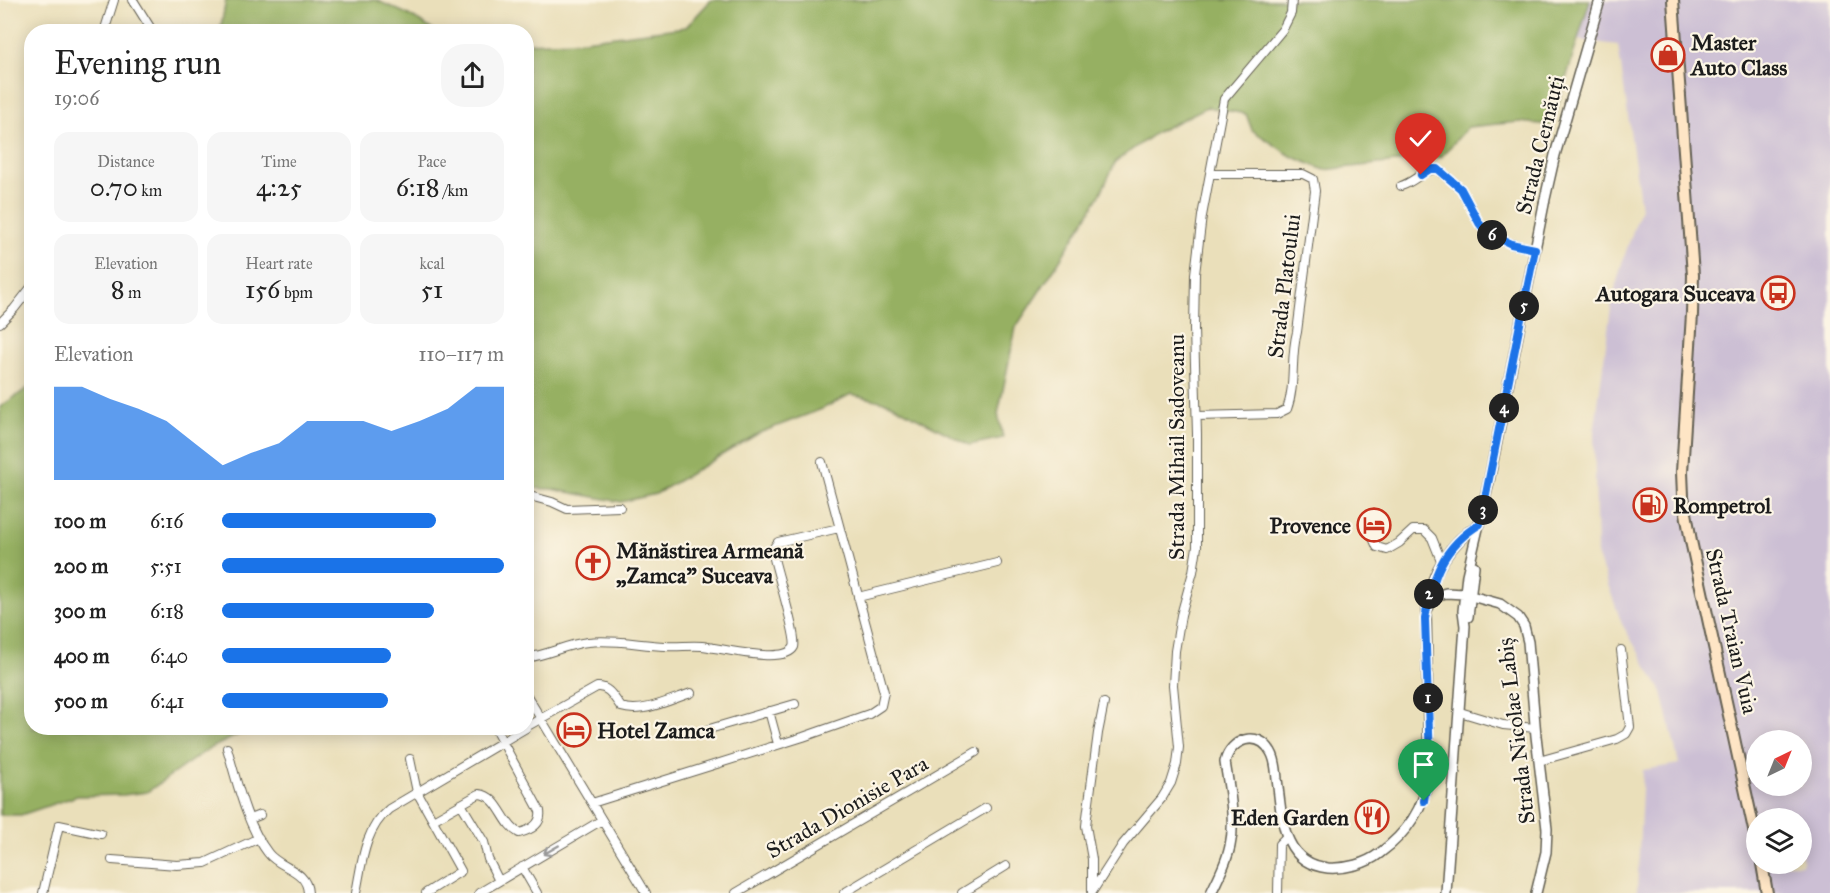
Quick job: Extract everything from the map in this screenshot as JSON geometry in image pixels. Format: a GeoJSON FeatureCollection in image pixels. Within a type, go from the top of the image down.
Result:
{"type":"FeatureCollection","features":[{"type":"Feature","properties":{"kind":"main road","name":"Strada Traian Vuia"},"geometry":{"type":"LineString","coordinates":[[1673,0],[1693,275],[1682,455],[1683,496],[1749,808]]}},
{"type":"Feature","properties":{"kind":"main road"},"geometry":{"type":"LineString","coordinates":[[1764,874],[1767,893]]}},
{"type":"Feature","properties":{"kind":"street"},"geometry":{"type":"LineString","coordinates":[[106,24],[114,0]]}},
{"type":"Feature","properties":{"kind":"street"},"geometry":{"type":"LineString","coordinates":[[133,0],[148,24]]}},
{"type":"Feature","properties":{"kind":"street","name":"Strada Mihail Sadoveanu"},"geometry":{"type":"LineString","coordinates":[[1092,892],[1123,844],[1162,798],[1171,783],[1177,764],[1179,747],[1173,668],[1179,625],[1197,547],[1197,416],[1194,329],[1195,274],[1202,216],[1224,99],[1283,29],[1292,13],[1292,0]]}},
{"type":"Feature","properties":{"kind":"street","name":"Strada Cernăuți"},"geometry":{"type":"LineString","coordinates":[[1446,893],[1466,597],[1474,548],[1555,155],[1600,0]]}},
{"type":"Feature","properties":{"kind":"street"},"geometry":{"type":"LineString","coordinates":[[1401,186],[1409,184],[1430,169],[1438,169],[1461,189],[1486,232],[1511,244],[1535,249]]}},
{"type":"Feature","properties":{"kind":"street","name":"Strada Platoului"},"geometry":{"type":"LineString","coordinates":[[1197,416],[1277,414],[1287,409],[1292,390],[1293,349],[1315,191],[1313,179],[1303,174],[1210,174]]}},
{"type":"Feature","properties":{"kind":"street"},"geometry":{"type":"LineString","coordinates":[[0,323],[24,296]]}},
{"type":"Feature","properties":{"kind":"street"},"geometry":{"type":"LineString","coordinates":[[592,803],[869,714],[881,706],[884,692],[822,462]]}},
{"type":"Feature","properties":{"kind":"street"},"geometry":{"type":"LineString","coordinates":[[534,497],[567,509],[620,507]]}},
{"type":"Feature","properties":{"kind":"street"},"geometry":{"type":"LineString","coordinates":[[1211,893],[1230,846],[1233,828],[1225,762],[1227,753],[1235,744],[1245,739],[1263,742],[1271,752],[1275,764],[1286,837],[1302,859],[1316,866],[1344,868],[1375,857],[1398,838],[1415,818],[1424,801],[1430,760],[1426,612],[1431,586],[1442,563],[1460,538],[1480,524]]}},
{"type":"Feature","properties":{"kind":"street"},"geometry":{"type":"LineString","coordinates":[[534,657],[587,642],[604,641],[666,646],[700,645],[755,654],[789,653],[793,649],[795,636],[772,550],[778,542],[840,528]]}},
{"type":"Feature","properties":{"kind":"street"},"geometry":{"type":"LineString","coordinates":[[1373,538],[1377,547],[1387,550],[1413,530],[1425,530],[1432,538],[1442,563]]}},
{"type":"Feature","properties":{"kind":"street"},"geometry":{"type":"LineString","coordinates":[[858,597],[997,563]]}},
{"type":"Feature","properties":{"kind":"street"},"geometry":{"type":"LineString","coordinates":[[1426,612],[1432,601],[1439,595],[1455,592],[1466,597]]}},
{"type":"Feature","properties":{"kind":"street"},"geometry":{"type":"LineString","coordinates":[[1426,635],[1430,614],[1438,604],[1448,598],[1466,597]]}},
{"type":"Feature","properties":{"kind":"street","name":"Strada Nicolae Labiș"},"geometry":{"type":"LineString","coordinates":[[1466,597],[1500,604],[1518,617],[1524,626],[1528,642],[1535,728],[1547,820],[1547,840],[1536,893]]}},
{"type":"Feature","properties":{"kind":"street"},"geometry":{"type":"LineString","coordinates":[[1539,761],[1617,739],[1626,734],[1630,727],[1621,650]]}},
{"type":"Feature","properties":{"kind":"street"},"geometry":{"type":"LineString","coordinates":[[534,722],[597,687],[603,686],[608,689],[621,707],[633,709],[691,693]]}},
{"type":"Feature","properties":{"kind":"street","name":"Strada Mihail Sadoveanu"},"geometry":{"type":"LineString","coordinates":[[1092,892],[1092,859],[1086,817],[1104,703]]}},
{"type":"Feature","properties":{"kind":"street"},"geometry":{"type":"LineString","coordinates":[[706,730],[795,704]]}},
{"type":"Feature","properties":{"kind":"street"},"geometry":{"type":"LineString","coordinates":[[534,706],[646,893]]}},
{"type":"Feature","properties":{"kind":"street"},"geometry":{"type":"LineString","coordinates":[[769,711],[778,744]]}},
{"type":"Feature","properties":{"kind":"street"},"geometry":{"type":"LineString","coordinates":[[1460,712],[1503,724],[1535,728]]}},
{"type":"Feature","properties":{"kind":"street"},"geometry":{"type":"LineString","coordinates":[[433,820],[479,794],[487,795],[493,800],[512,829],[519,833],[529,830],[538,823],[541,816],[540,811],[499,735]]}},
{"type":"Feature","properties":{"kind":"street"},"geometry":{"type":"LineString","coordinates":[[356,893],[367,838],[374,825],[389,809],[513,735]]}},
{"type":"Feature","properties":{"kind":"street"},"geometry":{"type":"LineString","coordinates":[[227,748],[250,819],[259,838],[274,861],[303,877],[307,883],[308,893]]}},
{"type":"Feature","properties":{"kind":"street","name":"Strada Dionisie Para"},"geometry":{"type":"LineString","coordinates":[[736,893],[976,752]]}},
{"type":"Feature","properties":{"kind":"street"},"geometry":{"type":"LineString","coordinates":[[410,759],[417,792],[461,871],[426,893]]}},
{"type":"Feature","properties":{"kind":"street"},"geometry":{"type":"LineString","coordinates":[[461,804],[484,842],[488,859],[499,881]]}},
{"type":"Feature","properties":{"kind":"street"},"geometry":{"type":"LineString","coordinates":[[844,893],[986,808]]}},
{"type":"Feature","properties":{"kind":"street"},"geometry":{"type":"LineString","coordinates":[[250,819],[260,815]]}},
{"type":"Feature","properties":{"kind":"street"},"geometry":{"type":"LineString","coordinates":[[479,893],[602,820]]}},
{"type":"Feature","properties":{"kind":"street"},"geometry":{"type":"LineString","coordinates":[[43,893],[59,825],[101,834]]}},
{"type":"Feature","properties":{"kind":"street"},"geometry":{"type":"LineString","coordinates":[[1278,893],[1279,844],[1286,837]]}},
{"type":"Feature","properties":{"kind":"street"},"geometry":{"type":"LineString","coordinates":[[112,860],[177,865],[205,863],[259,838]]}},
{"type":"Feature","properties":{"kind":"street"},"geometry":{"type":"LineString","coordinates":[[962,893],[1006,866]]}},
{"type":"Feature","properties":{"kind":"street"},"geometry":{"type":"LineString","coordinates":[[522,867],[537,893]]}},
{"type":"Feature","properties":{"kind":"shaded area"},"geometry":{"type":"Polygon","coordinates":[[[1590,0],[1830,0],[1830,893],[1637,893],[1643,770],[1679,764],[1662,692],[1622,624],[1597,554],[1594,433],[1612,300],[1641,208],[1618,45],[1578,40],[1590,0]]]}},
{"type":"Feature","properties":{"kind":"green space"},"geometry":{"type":"Polygon","coordinates":[[[226,0],[376,0],[423,24],[221,24],[226,0]]]}},
{"type":"Feature","properties":{"kind":"green space"},"geometry":{"type":"Polygon","coordinates":[[[711,0],[1590,0],[1552,125],[1518,122],[1468,127],[1441,157],[1324,170],[1291,156],[1252,130],[1246,114],[1207,107],[1157,132],[1116,161],[1099,197],[1016,327],[998,414],[1003,438],[969,445],[889,403],[851,394],[822,409],[759,433],[656,494],[621,502],[551,489],[534,488],[534,43],[576,41],[686,27],[711,0]]]}},
{"type":"Feature","properties":{"kind":"green space"},"geometry":{"type":"Polygon","coordinates":[[[24,391],[24,735],[238,735],[207,750],[147,792],[77,796],[21,815],[0,815],[0,407],[24,391]]]}},
{"type":"Feature","properties":{"kind":"place","name":"Master Auto Class"},"geometry":{"type":"Point","coordinates":[1668,55]}},
{"type":"Feature","properties":{"kind":"place","name":"Autogara Suceava"},"geometry":{"type":"Point","coordinates":[1778,293]}},
{"type":"Feature","properties":{"kind":"place","name":"Rompetrol"},"geometry":{"type":"Point","coordinates":[1650,505]}},
{"type":"Feature","properties":{"kind":"place","name":"Provence"},"geometry":{"type":"Point","coordinates":[1374,525]}},
{"type":"Feature","properties":{"kind":"place","name":"Mănăstirea Armeană „Zamca” Suceava"},"geometry":{"type":"Point","coordinates":[593,563]}},
{"type":"Feature","properties":{"kind":"place","name":"Hotel Zamca"},"geometry":{"type":"Point","coordinates":[574,730]}},
{"type":"Feature","properties":{"kind":"place","name":"Eden Garden"},"geometry":{"type":"Point","coordinates":[1372,817]}},
{"type":"Feature","properties":{"kind":"route"},"geometry":{"type":"LineString","coordinates":[[1421,175],[1430,169],[1438,169],[1461,189],[1486,232],[1511,244],[1535,249],[1480,524],[1460,538],[1448,552],[1435,576],[1428,597],[1425,619],[1430,760],[1424,801]]}}]}
